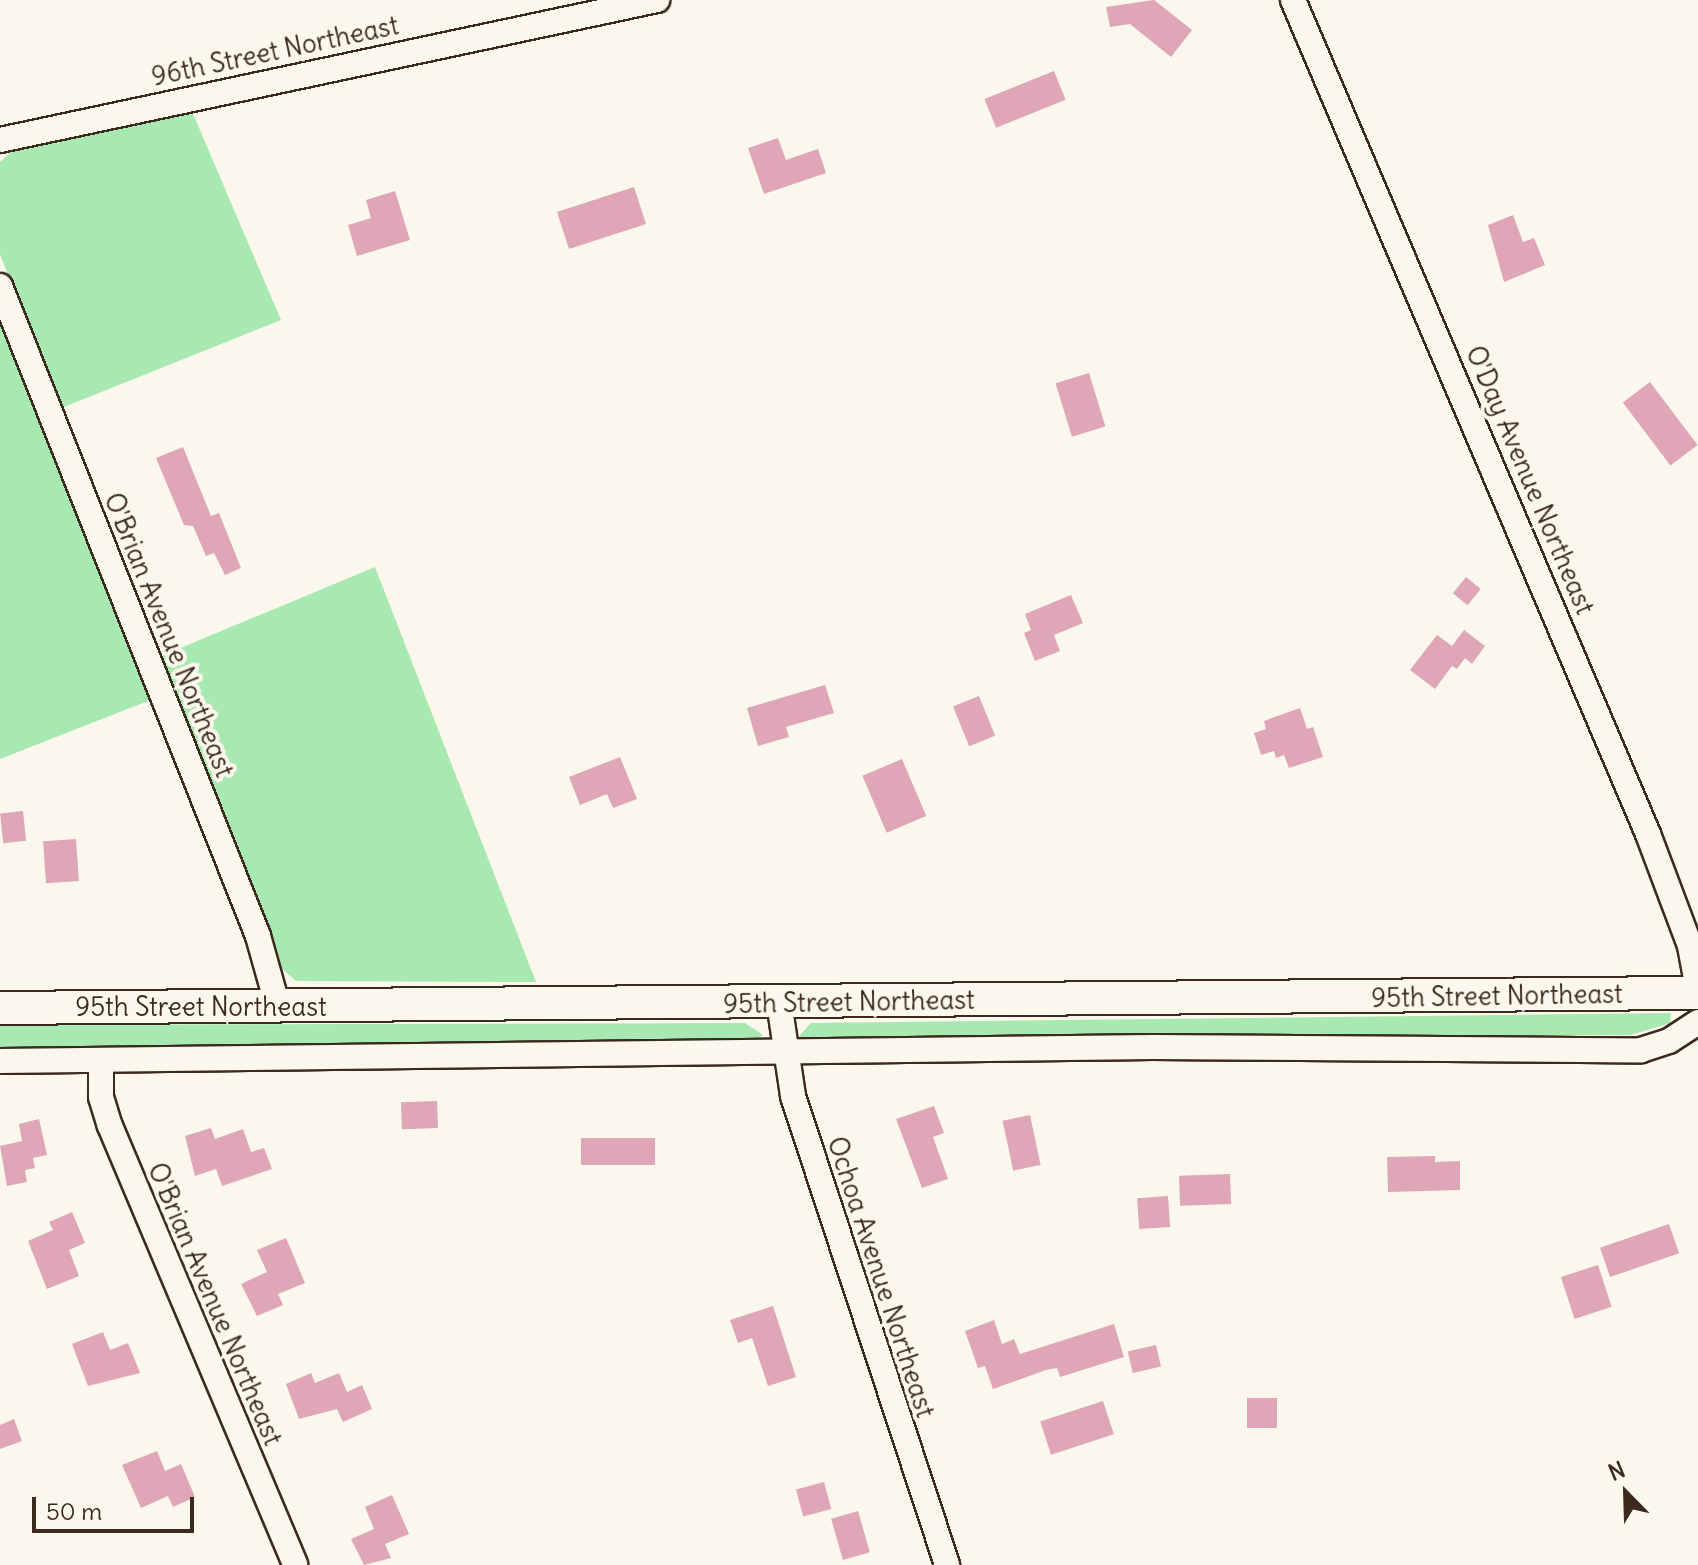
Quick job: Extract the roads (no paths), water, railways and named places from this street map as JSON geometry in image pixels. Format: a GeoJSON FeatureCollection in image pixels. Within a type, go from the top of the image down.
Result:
{"type":"FeatureCollection","features":[{"type":"Feature","properties":{"kind":"main road","name":"95th Street Northeast"},"geometry":{"type":"LineString","coordinates":[[0,1008],[1698,991]]}},
{"type":"Feature","properties":{"kind":"street","name":"96th Street Northeast"},"geometry":{"type":"LineString","coordinates":[[0,140],[657,0]]}},
{"type":"Feature","properties":{"kind":"street","name":"O'Day Avenue Northeast"},"geometry":{"type":"LineString","coordinates":[[1293,0],[1648,834],[1690,946],[1698,991]]}},
{"type":"Feature","properties":{"kind":"street","name":"O'Brian Avenue Northeast"},"geometry":{"type":"LineString","coordinates":[[0,286],[258,936],[278,1007]]}},
{"type":"Feature","properties":{"kind":"street","name":"Ochoa Avenue Northeast"},"geometry":{"type":"LineString","coordinates":[[779,1002],[793,1096],[947,1565]]}},
{"type":"Feature","properties":{"kind":"street"},"geometry":{"type":"LineString","coordinates":[[0,1061],[1393,1045],[1641,1050],[1687,1032],[1698,1022]]}},
{"type":"Feature","properties":{"kind":"street","name":"O'Brian Avenue Northeast"},"geometry":{"type":"LineString","coordinates":[[101,1061],[101,1097],[110,1126],[295,1565]]}}]}
